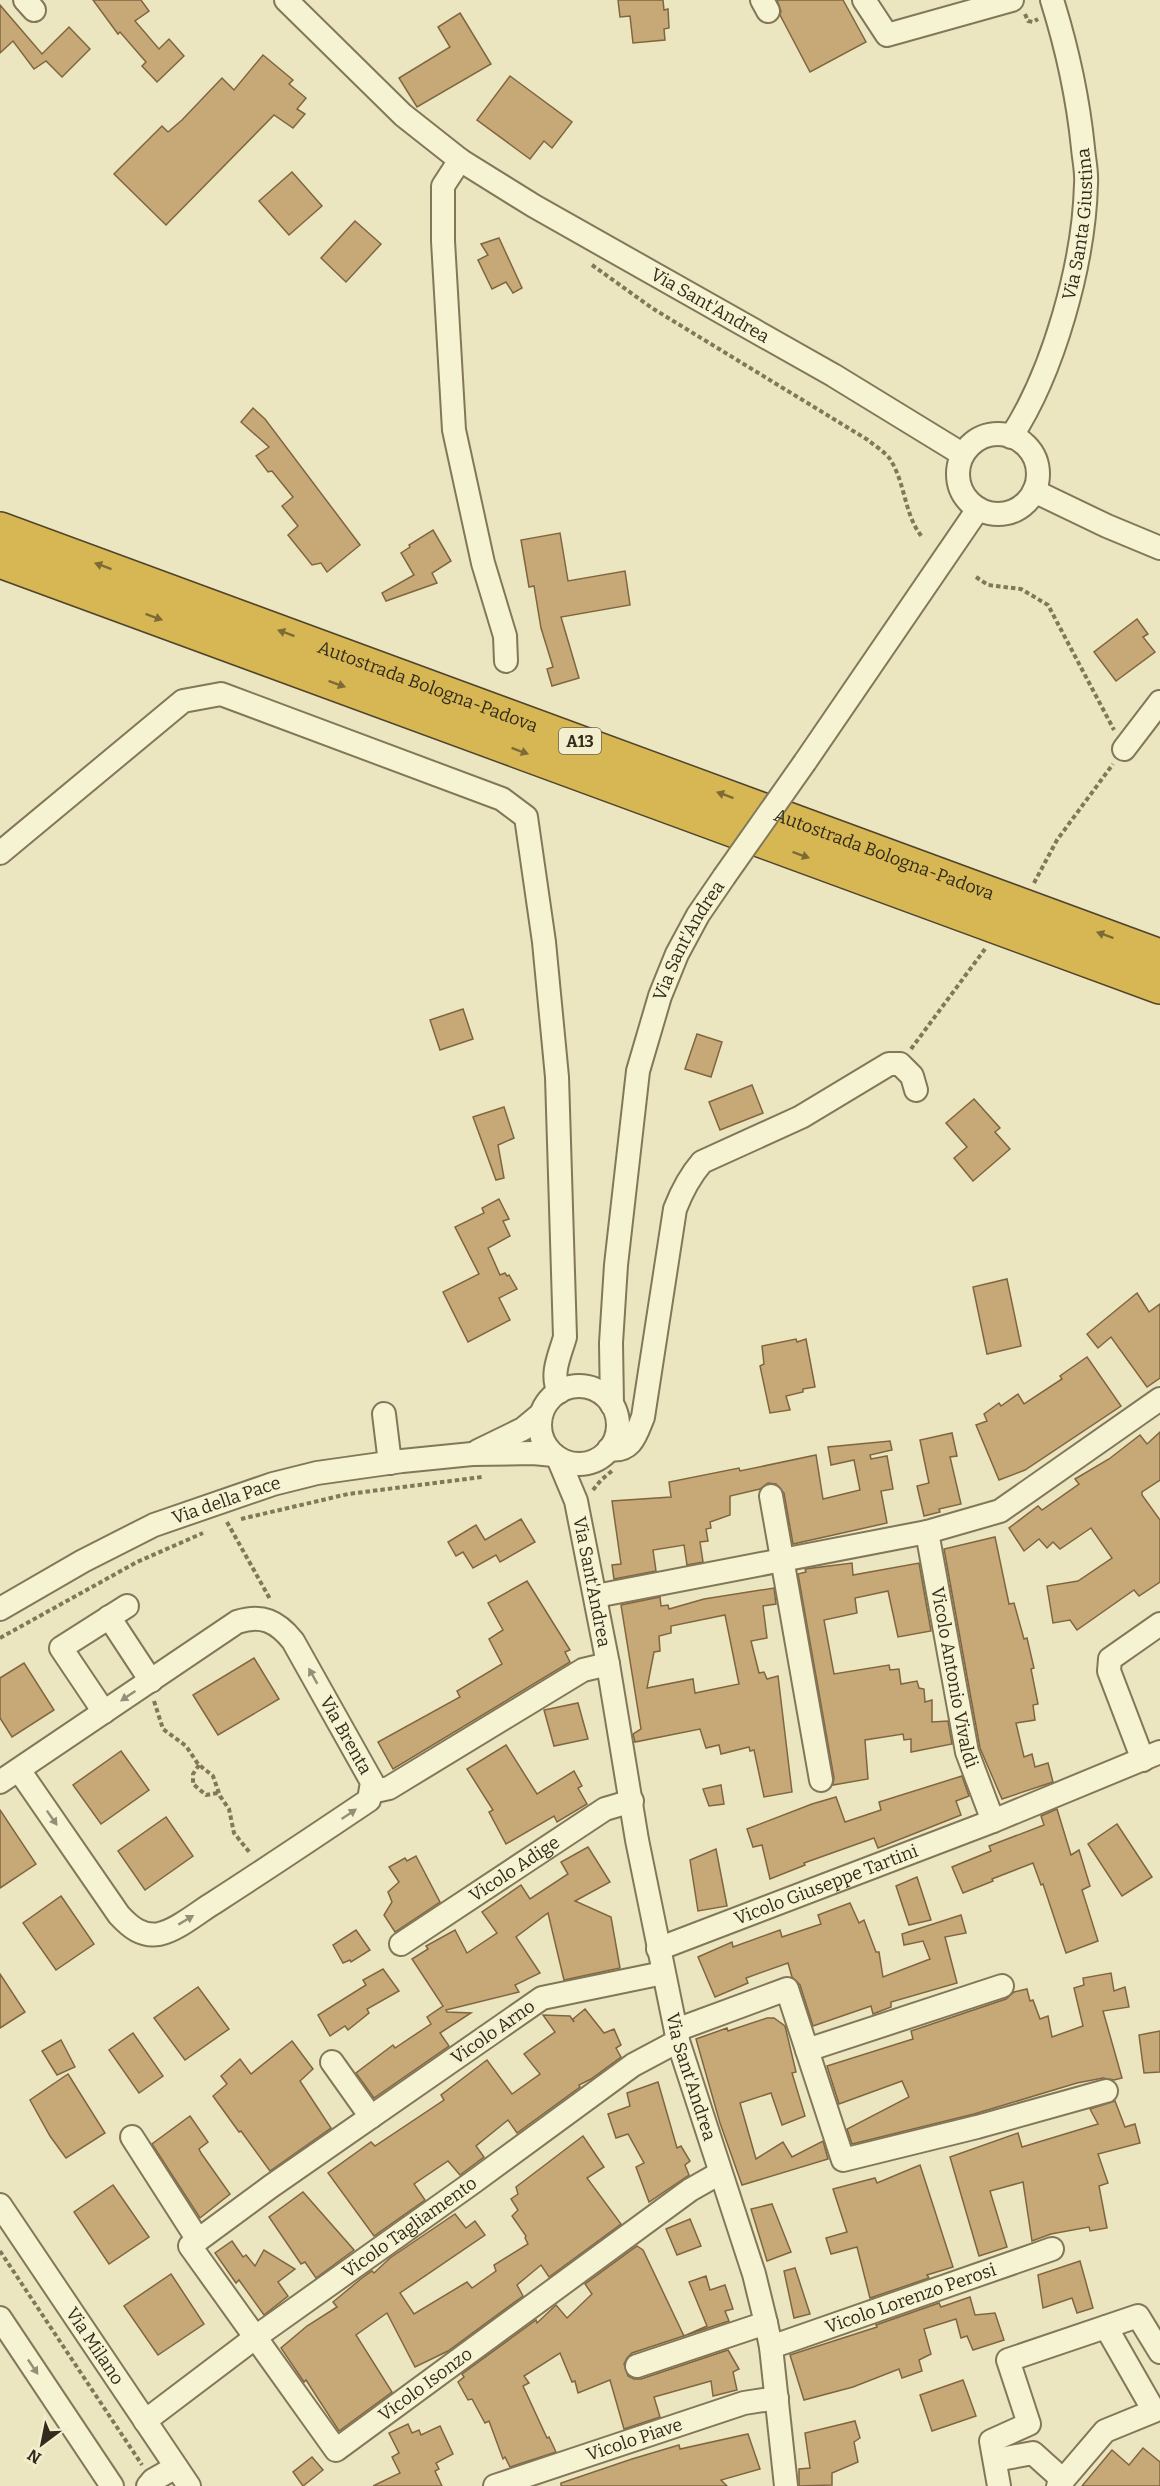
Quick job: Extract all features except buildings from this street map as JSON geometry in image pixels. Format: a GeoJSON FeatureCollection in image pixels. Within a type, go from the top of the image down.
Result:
{"type":"FeatureCollection","features":[{"type":"Feature","properties":{"kind":"highway","name":"Autostrada Bologna-Padova"},"geometry":{"type":"LineString","coordinates":[[0,529],[1160,956]]}},
{"type":"Feature","properties":{"kind":"highway","name":"Autostrada Bologna-Padova"},"geometry":{"type":"LineString","coordinates":[[0,561],[1160,987]]}},
{"type":"Feature","properties":{"kind":"street","name":"Via Sant'Andrea"},"geometry":{"type":"LineString","coordinates":[[286,0],[403,115],[460,160],[534,206],[833,375],[962,454]]}},
{"type":"Feature","properties":{"kind":"street"},"geometry":{"type":"LineString","coordinates":[[864,0],[887,35],[1012,0]]}},
{"type":"Feature","properties":{"kind":"street","name":"Via Santa Giustina"},"geometry":{"type":"LineString","coordinates":[[1011,437],[1023,418],[1067,308],[1079,251],[1086,183],[1079,104],[1052,0]]}},
{"type":"Feature","properties":{"kind":"street"},"geometry":{"type":"LineString","coordinates":[[460,160],[443,186],[443,241],[454,430],[483,563],[505,636],[506,661]]}},
{"type":"Feature","properties":{"kind":"street"},"geometry":{"type":"LineString","coordinates":[[998,435],[1011,437],[1022,443],[1034,459],[1037,478],[1034,491],[1026,502],[1015,510],[1002,514],[978,510],[965,497],[959,483],[958,467],[962,454],[973,443],[984,437],[998,435]]}},
{"type":"Feature","properties":{"kind":"street"},"geometry":{"type":"LineString","coordinates":[[1034,491],[1107,526],[1160,548]]}},
{"type":"Feature","properties":{"kind":"street","name":"Via Sant'Andrea"},"geometry":{"type":"LineString","coordinates":[[612,1406],[611,1343],[616,1265],[640,1062],[660,996],[677,954],[698,915],[978,510]]}},
{"type":"Feature","properties":{"kind":"street"},"geometry":{"type":"LineString","coordinates":[[0,853],[183,701],[221,694],[502,799],[526,817],[544,942],[557,1077],[565,1337],[555,1370],[555,1384],[569,1389],[600,1393],[612,1406],[617,1421],[617,1432],[611,1452],[578,1464],[556,1456],[543,1440],[540,1430],[541,1414],[550,1399],[569,1389]]}},
{"type":"Feature","properties":{"kind":"street"},"geometry":{"type":"LineString","coordinates":[[1124,749],[1160,702]]}},
{"type":"Feature","properties":{"kind":"street","name":"Via Sant'Andrea"},"geometry":{"type":"LineString","coordinates":[[786,2486],[771,2347],[766,2323],[754,2274],[677,2035],[663,1973],[596,1596],[584,1499],[587,1472],[611,1452],[634,1439],[643,1417],[675,1209],[693,1172],[702,1162],[801,1117],[889,1064],[900,1064]]}},
{"type":"Feature","properties":{"kind":"street"},"geometry":{"type":"LineString","coordinates":[[900,1064],[912,1076],[916,1090]]}},
{"type":"Feature","properties":{"kind":"street","name":"Via Sant'Andrea"},"geometry":{"type":"LineString","coordinates":[[569,1389],[593,1374],[611,1343]]}},
{"type":"Feature","properties":{"kind":"street"},"geometry":{"type":"LineString","coordinates":[[596,1596],[927,1532],[1000,1511],[1160,1399]]}},
{"type":"Feature","properties":{"kind":"street"},"geometry":{"type":"LineString","coordinates":[[384,1414],[390,1463]]}},
{"type":"Feature","properties":{"kind":"street","name":"Via della Pace"},"geometry":{"type":"LineString","coordinates":[[472,1454],[523,1429],[541,1414]]}},
{"type":"Feature","properties":{"kind":"street","name":"Via della Pace"},"geometry":{"type":"LineString","coordinates":[[0,1609],[83,1561],[154,1525],[273,1484],[317,1473],[472,1454],[533,1453],[556,1456]]}},
{"type":"Feature","properties":{"kind":"street","name":"Via Sant'Andrea"},"geometry":{"type":"LineString","coordinates":[[556,1456],[584,1499]]}},
{"type":"Feature","properties":{"kind":"street"},"geometry":{"type":"LineString","coordinates":[[771,1496],[821,1780]]}},
{"type":"Feature","properties":{"kind":"street","name":"Vicolo Antonio Vivaldi"},"geometry":{"type":"LineString","coordinates":[[927,1532],[967,1752],[993,1821]]}},
{"type":"Feature","properties":{"kind":"street"},"geometry":{"type":"LineString","coordinates":[[104,1712],[61,1648],[118,1611],[148,1683]]}},
{"type":"Feature","properties":{"kind":"street"},"geometry":{"type":"LineString","coordinates":[[0,1782],[237,1622],[249,1618],[264,1618],[275,1622]]}},
{"type":"Feature","properties":{"kind":"street","name":"Via Brenta"},"geometry":{"type":"LineString","coordinates":[[19,1770],[130,1927],[144,1934],[159,1934],[180,1924],[369,1800],[372,1782],[293,1641],[275,1622]]}},
{"type":"Feature","properties":{"kind":"street"},"geometry":{"type":"LineString","coordinates":[[1151,1756],[1109,1671],[1110,1659],[1160,1624]]}},
{"type":"Feature","properties":{"kind":"street","name":"Via Sant'Andrea"},"geometry":{"type":"LineString","coordinates":[[371,1792],[389,1788],[583,1671],[608,1664]]}},
{"type":"Feature","properties":{"kind":"street","name":"Vicolo Giuseppe Tartini"},"geometry":{"type":"LineString","coordinates":[[658,1948],[993,1821],[1151,1756]]}},
{"type":"Feature","properties":{"kind":"street","name":"Vicolo Adige"},"geometry":{"type":"LineString","coordinates":[[401,1944],[605,1809],[632,1801]]}},
{"type":"Feature","properties":{"kind":"street","name":"Vicolo Arno"},"geometry":{"type":"LineString","coordinates":[[194,2243],[371,2116],[542,1998],[663,1973]]}},
{"type":"Feature","properties":{"kind":"street"},"geometry":{"type":"LineString","coordinates":[[1002,1986],[807,2050],[843,2160],[977,2127],[1106,2091]]}},
{"type":"Feature","properties":{"kind":"street","name":"Vicolo Tagliamento"},"geometry":{"type":"LineString","coordinates":[[145,2421],[677,2035],[787,1989],[807,2050]]}},
{"type":"Feature","properties":{"kind":"street"},"geometry":{"type":"LineString","coordinates":[[332,2062],[371,2116]]}},
{"type":"Feature","properties":{"kind":"street","name":"Vicolo Isonzo"},"geometry":{"type":"LineString","coordinates":[[132,2138],[194,2243],[255,2339],[336,2450],[690,2190],[720,2173]]}},
{"type":"Feature","properties":{"kind":"street","name":"Via Milano"},"geometry":{"type":"LineString","coordinates":[[0,2205],[189,2486]]}},
{"type":"Feature","properties":{"kind":"street","name":"Vicolo Lorenzo Perosi"},"geometry":{"type":"LineString","coordinates":[[771,2347],[1052,2249]]}},
{"type":"Feature","properties":{"kind":"street"},"geometry":{"type":"LineString","coordinates":[[999,2486],[991,2441],[1029,2424],[1008,2360],[1138,2316],[1160,2352]]}},
{"type":"Feature","properties":{"kind":"street"},"geometry":{"type":"LineString","coordinates":[[0,2318],[112,2486]]}},
{"type":"Feature","properties":{"kind":"street"},"geometry":{"type":"LineString","coordinates":[[638,2366],[766,2323]]}},
{"type":"Feature","properties":{"kind":"street"},"geometry":{"type":"LineString","coordinates":[[995,2460],[1033,2453],[1061,2483],[1105,2431],[1154,2411],[1106,2327]]}},
{"type":"Feature","properties":{"kind":"street","name":"Vicolo Piave"},"geometry":{"type":"LineString","coordinates":[[495,2486],[744,2403],[777,2398]]}},
{"type":"Feature","properties":{"kind":"street"},"geometry":{"type":"LineString","coordinates":[[150,2483],[176,2467]]}},
{"type":"Feature","properties":{"kind":"path"},"geometry":{"type":"LineString","coordinates":[[976,577],[988,585],[1021,589],[1048,605],[1124,749],[1057,840],[1034,883]]}},
{"type":"Feature","properties":{"kind":"path"},"geometry":{"type":"LineString","coordinates":[[900,1064],[985,948]]}},
{"type":"Feature","properties":{"kind":"path"},"geometry":{"type":"LineString","coordinates":[[584,1499],[601,1480],[624,1462],[611,1452]]}},
{"type":"Feature","properties":{"kind":"path"},"geometry":{"type":"LineString","coordinates":[[218,1526],[348,1494],[487,1476]]}},
{"type":"Feature","properties":{"kind":"path"},"geometry":{"type":"LineString","coordinates":[[228,1522],[275,1608],[275,1622]]}},
{"type":"Feature","properties":{"kind":"path"},"geometry":{"type":"LineString","coordinates":[[0,1638],[109,1576],[209,1530]]}},
{"type":"Feature","properties":{"kind":"path"},"geometry":{"type":"LineString","coordinates":[[148,1683],[163,1729],[186,1746],[199,1765],[213,1776],[218,1793],[229,1809],[234,1833],[264,1871]]}},
{"type":"Feature","properties":{"kind":"path"},"geometry":{"type":"LineString","coordinates":[[199,1765],[193,1774],[193,1784],[206,1795],[218,1793]]}},
{"type":"Feature","properties":{"kind":"path"},"geometry":{"type":"LineString","coordinates":[[0,2251],[150,2483]]}}]}
